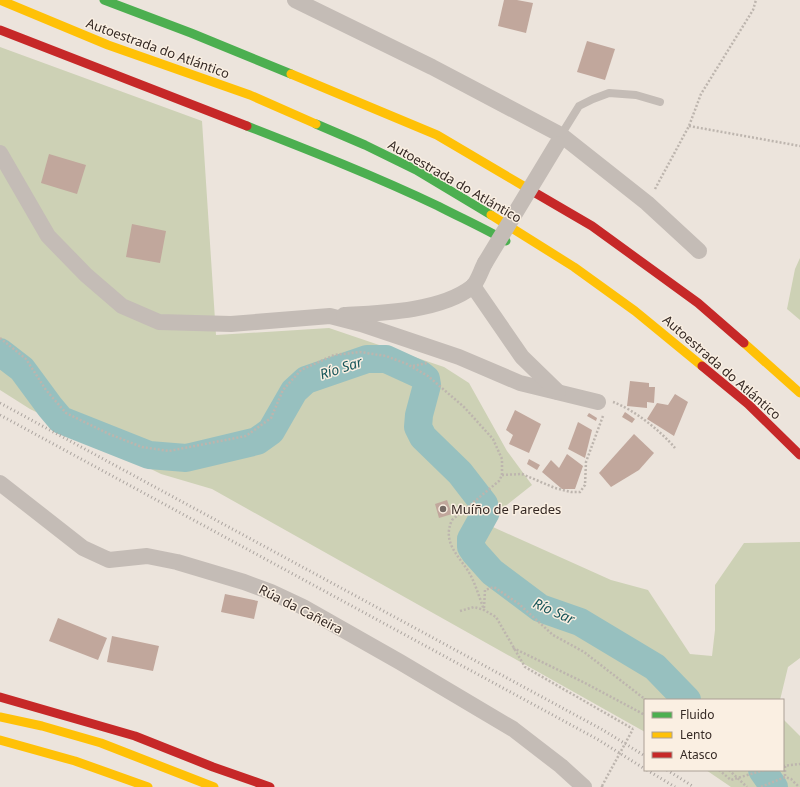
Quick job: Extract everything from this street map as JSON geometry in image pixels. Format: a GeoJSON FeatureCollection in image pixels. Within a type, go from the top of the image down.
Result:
{"type":"FeatureCollection","features":[{"type":"Feature","properties":{"kind":"highway","name":"Autoestrada do Atlántico"},"geometry":{"type":"LineString","coordinates":[[0,0],[108,45],[250,95],[365,145],[416,170],[574,267],[635,311],[748,404],[800,455]]}},
{"type":"Feature","properties":{"kind":"highway","name":"Autoestrada do Atlántico"},"geometry":{"type":"LineString","coordinates":[[104,0],[191,33],[437,136],[592,226],[698,303],[760,356],[800,393]]}},
{"type":"Feature","properties":{"kind":"highway"},"geometry":{"type":"LineString","coordinates":[[175,18],[191,33]]}},
{"type":"Feature","properties":{"kind":"highway"},"geometry":{"type":"LineString","coordinates":[[0,30],[345,164],[481,227],[512,245]]}},
{"type":"Feature","properties":{"kind":"highway"},"geometry":{"type":"LineString","coordinates":[[551,264],[574,267]]}},
{"type":"Feature","properties":{"kind":"highway"},"geometry":{"type":"LineString","coordinates":[[0,696],[129,734],[213,767],[270,787]]}},
{"type":"Feature","properties":{"kind":"highway"},"geometry":{"type":"LineString","coordinates":[[0,717],[42,726],[100,743],[214,787]]}},
{"type":"Feature","properties":{"kind":"highway"},"geometry":{"type":"LineString","coordinates":[[0,740],[42,750],[148,787]]}},
{"type":"Feature","properties":{"kind":"highway"},"geometry":{"type":"LineString","coordinates":[[213,767],[230,782]]}},
{"type":"Feature","properties":{"kind":"street"},"geometry":{"type":"LineString","coordinates":[[295,0],[432,67],[559,140],[647,203],[699,251]]}},
{"type":"Feature","properties":{"kind":"street"},"geometry":{"type":"LineString","coordinates":[[0,152],[48,236],[86,276],[122,306],[159,322],[231,324],[420,308],[450,299],[473,286],[485,263],[559,140]]}},
{"type":"Feature","properties":{"kind":"street"},"geometry":{"type":"LineString","coordinates":[[473,286],[522,357],[559,393]]}},
{"type":"Feature","properties":{"kind":"street"},"geometry":{"type":"LineString","coordinates":[[330,316],[361,324],[459,357],[520,383],[598,402]]}},
{"type":"Feature","properties":{"kind":"street","name":"Rúa da Cañeira"},"geometry":{"type":"LineString","coordinates":[[0,483],[82,548],[109,560],[147,556],[177,562],[251,584],[303,607],[513,729],[561,766],[584,787]]}},
{"type":"Feature","properties":{"kind":"lane"},"geometry":{"type":"LineString","coordinates":[[559,140],[579,106],[594,98],[609,93],[636,95],[660,102]]}},
{"type":"Feature","properties":{"kind":"path"},"geometry":{"type":"LineString","coordinates":[[647,203],[689,126],[701,94],[754,10],[756,0]]}},
{"type":"Feature","properties":{"kind":"path"},"geometry":{"type":"LineString","coordinates":[[689,126],[800,146]]}},
{"type":"Feature","properties":{"kind":"path"},"geometry":{"type":"LineString","coordinates":[[0,338],[26,359],[46,390],[66,413],[109,434],[142,447],[169,451],[246,436],[271,418],[283,390],[301,370],[334,355],[360,352],[386,356],[412,366],[428,376],[464,407],[493,438],[502,459],[502,475],[499,481],[452,520],[449,527],[449,542],[458,559],[470,575],[484,610]]}},
{"type":"Feature","properties":{"kind":"path"},"geometry":{"type":"LineString","coordinates":[[412,366],[422,365]]}},
{"type":"Feature","properties":{"kind":"path"},"geometry":{"type":"LineString","coordinates":[[502,475],[522,474],[555,488],[571,492],[580,492],[586,485],[586,462],[603,416],[598,402],[613,402],[624,405],[656,430],[674,448]]}},
{"type":"Feature","properties":{"kind":"path"},"geometry":{"type":"LineString","coordinates":[[484,610],[485,590],[494,587],[519,604],[553,635],[584,652],[645,699]]}},
{"type":"Feature","properties":{"kind":"path"},"geometry":{"type":"LineString","coordinates":[[460,612],[474,607],[484,610],[496,617],[525,666],[633,729],[602,787]]}},
{"type":"Feature","properties":{"kind":"path"},"geometry":{"type":"LineString","coordinates":[[513,648],[585,683],[644,714]]}},
{"type":"Feature","properties":{"kind":"path"},"geometry":{"type":"LineString","coordinates":[[785,777],[784,766],[800,764]]}},
{"type":"Feature","properties":{"kind":"path"},"geometry":{"type":"LineString","coordinates":[[720,771],[731,780],[761,771]]}},
{"type":"Feature","properties":{"kind":"path"},"geometry":{"type":"LineString","coordinates":[[730,771],[746,787]]}},
{"type":"Feature","properties":{"kind":"path"},"geometry":{"type":"LineString","coordinates":[[761,787],[785,777],[791,779],[799,787]]}},
{"type":"Feature","properties":{"kind":"green space"},"geometry":{"type":"Polygon","coordinates":[[[0,47],[202,121],[216,335],[329,328],[444,367],[469,383],[507,451],[532,485],[484,523],[611,580],[648,590],[690,654],[712,656],[715,630],[715,585],[744,543],[800,542],[800,658],[788,667],[780,699],[644,699],[644,731],[212,489],[161,474],[30,409],[0,390],[0,47]]]}},
{"type":"Feature","properties":{"kind":"green space"},"geometry":{"type":"Polygon","coordinates":[[[800,258],[800,320],[787,309],[795,269],[800,258]]]}},
{"type":"Feature","properties":{"kind":"green space"},"geometry":{"type":"Polygon","coordinates":[[[784,720],[800,736],[800,787],[731,787],[707,771],[784,771],[784,720]]]}},
{"type":"Feature","properties":{"kind":"building"},"geometry":{"type":"Polygon","coordinates":[[[504,0],[517,0],[533,3],[526,33],[498,26],[504,0]]]}},
{"type":"Feature","properties":{"kind":"building"},"geometry":{"type":"Polygon","coordinates":[[[587,41],[615,49],[605,80],[577,72],[587,41]]]}},
{"type":"Feature","properties":{"kind":"building"},"geometry":{"type":"Polygon","coordinates":[[[49,154],[86,165],[77,194],[41,183],[49,154]]]}},
{"type":"Feature","properties":{"kind":"building"},"geometry":{"type":"Polygon","coordinates":[[[132,224],[166,231],[160,263],[126,257],[132,224]]]}},
{"type":"Feature","properties":{"kind":"building"},"geometry":{"type":"Polygon","coordinates":[[[630,381],[649,383],[649,387],[655,387],[654,403],[647,402],[647,408],[627,406],[630,381]]]}},
{"type":"Feature","properties":{"kind":"building"},"geometry":{"type":"Polygon","coordinates":[[[675,394],[688,402],[674,436],[647,419],[657,403],[668,405],[675,394]]]}},
{"type":"Feature","properties":{"kind":"building"},"geometry":{"type":"Polygon","coordinates":[[[515,410],[541,424],[529,453],[509,444],[513,435],[506,430],[515,410]]]}},
{"type":"Feature","properties":{"kind":"building"},"geometry":{"type":"Polygon","coordinates":[[[625,412],[635,419],[632,423],[622,417],[625,412]]]}},
{"type":"Feature","properties":{"kind":"building"},"geometry":{"type":"Polygon","coordinates":[[[589,413],[597,418],[596,421],[587,416],[589,413]]]}},
{"type":"Feature","properties":{"kind":"building"},"geometry":{"type":"Polygon","coordinates":[[[578,422],[592,430],[585,458],[568,449],[578,422]]]}},
{"type":"Feature","properties":{"kind":"building"},"geometry":{"type":"Polygon","coordinates":[[[634,434],[654,453],[639,470],[611,487],[599,473],[634,434]]]}},
{"type":"Feature","properties":{"kind":"building"},"geometry":{"type":"Polygon","coordinates":[[[567,454],[583,466],[575,489],[562,489],[542,472],[551,460],[559,468],[567,454]]]}},
{"type":"Feature","properties":{"kind":"building"},"geometry":{"type":"Polygon","coordinates":[[[529,459],[540,465],[537,470],[527,464],[529,459]]]}},
{"type":"Feature","properties":{"kind":"building","name":"Muíño de Paredes"},"geometry":{"type":"Polygon","coordinates":[[[447,500],[452,514],[439,518],[435,504],[447,500]]]}},
{"type":"Feature","properties":{"kind":"building"},"geometry":{"type":"Polygon","coordinates":[[[225,594],[258,601],[254,619],[221,612],[225,594]]]}},
{"type":"Feature","properties":{"kind":"building"},"geometry":{"type":"Polygon","coordinates":[[[58,618],[107,638],[98,660],[49,641],[58,618]]]}},
{"type":"Feature","properties":{"kind":"building"},"geometry":{"type":"Polygon","coordinates":[[[112,636],[159,646],[153,671],[107,662],[112,636]]]}},
{"type":"Feature","properties":{"kind":"waterway","name":"Río Sar"},"geometry":{"type":"LineString","coordinates":[[0,352],[22,369],[61,420],[149,455],[186,458],[257,441],[271,431],[294,391],[306,380],[367,359],[386,359],[421,375],[426,379],[427,385],[419,415],[418,427],[423,437],[460,473],[484,504],[486,512],[471,539],[471,547],[475,553],[492,572],[540,608],[580,622],[655,667],[686,699]]}},
{"type":"Feature","properties":{"kind":"waterway","name":"Río Sar"},"geometry":{"type":"LineString","coordinates":[[763,771],[774,787]]}},
{"type":"Feature","properties":{"kind":"railway"},"geometry":{"type":"LineString","coordinates":[[0,403],[603,730],[644,755]]}},
{"type":"Feature","properties":{"kind":"railway"},"geometry":{"type":"LineString","coordinates":[[0,415],[597,739],[644,768]]}},
{"type":"Feature","properties":{"kind":"railway"},"geometry":{"type":"LineString","coordinates":[[649,771],[675,787]]}},
{"type":"Feature","properties":{"kind":"railway"},"geometry":{"type":"LineString","coordinates":[[669,771],[694,787]]}},
{"type":"Feature","properties":{"kind":"traffic: fast"},"geometry":{"type":"LineString","coordinates":[[104,0],[191,33],[291,74]]}},
{"type":"Feature","properties":{"kind":"traffic: fast"},"geometry":{"type":"LineString","coordinates":[[316,124],[365,145],[416,170],[491,215]]}},
{"type":"Feature","properties":{"kind":"traffic: fast"},"geometry":{"type":"LineString","coordinates":[[247,126],[391,184],[481,227],[506,241]]}},
{"type":"Feature","properties":{"kind":"traffic: slow"},"geometry":{"type":"LineString","coordinates":[[0,0],[108,45],[250,95],[316,124]]}},
{"type":"Feature","properties":{"kind":"traffic: slow"},"geometry":{"type":"LineString","coordinates":[[291,74],[437,135],[532,191]]}},
{"type":"Feature","properties":{"kind":"traffic: slow"},"geometry":{"type":"LineString","coordinates":[[491,215],[574,267],[635,311],[702,366]]}},
{"type":"Feature","properties":{"kind":"traffic: slow"},"geometry":{"type":"LineString","coordinates":[[744,343],[800,393]]}},
{"type":"Feature","properties":{"kind":"traffic: slow"},"geometry":{"type":"LineString","coordinates":[[0,717],[42,726],[101,743],[214,787]]}},
{"type":"Feature","properties":{"kind":"traffic: slow"},"geometry":{"type":"LineString","coordinates":[[0,740],[75,761],[148,787]]}},
{"type":"Feature","properties":{"kind":"traffic: jam"},"geometry":{"type":"LineString","coordinates":[[0,30],[247,126]]}},
{"type":"Feature","properties":{"kind":"traffic: jam"},"geometry":{"type":"LineString","coordinates":[[532,191],[592,226],[698,303],[744,343]]}},
{"type":"Feature","properties":{"kind":"traffic: jam"},"geometry":{"type":"LineString","coordinates":[[702,366],[748,404],[800,455]]}},
{"type":"Feature","properties":{"kind":"traffic: jam"},"geometry":{"type":"LineString","coordinates":[[0,697],[135,736],[213,767],[270,787]]}},
{"type":"Feature","properties":{"kind":"place","name":"Muíño de Paredes"},"geometry":{"type":"Point","coordinates":[443,509]}}]}
